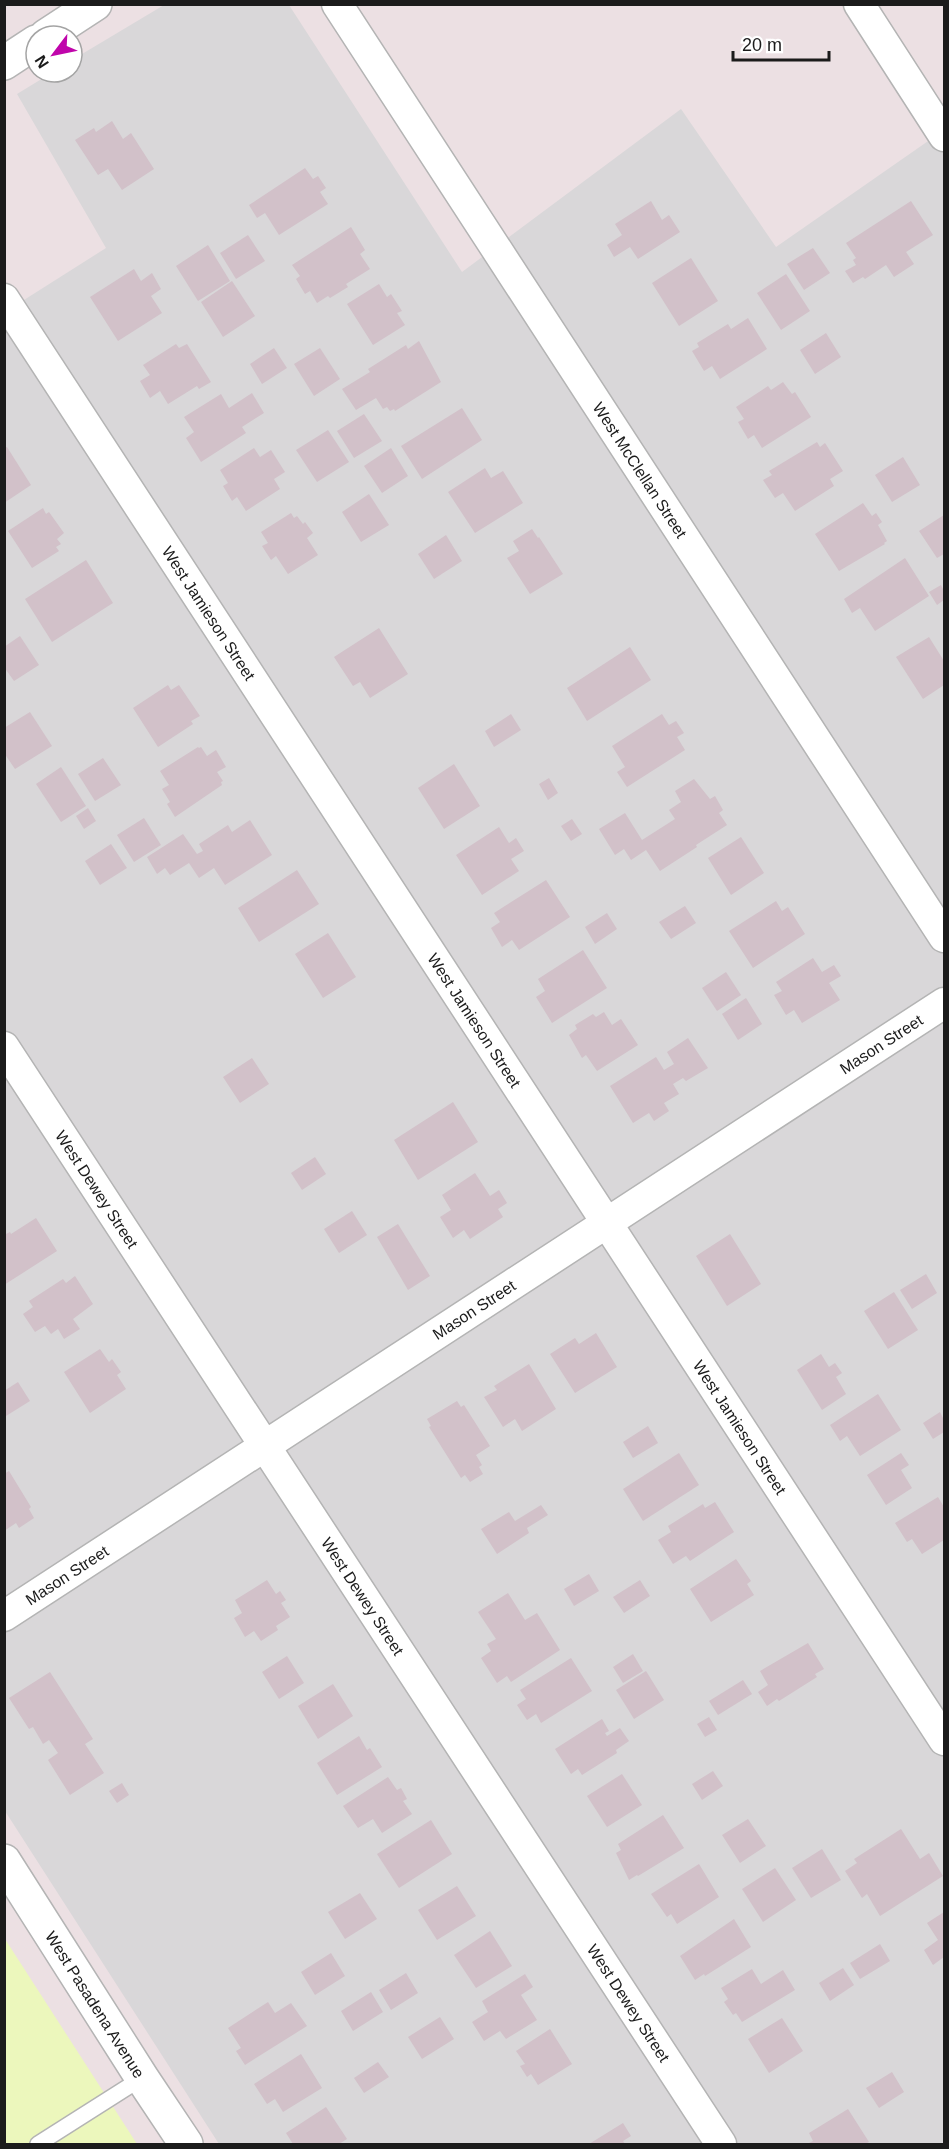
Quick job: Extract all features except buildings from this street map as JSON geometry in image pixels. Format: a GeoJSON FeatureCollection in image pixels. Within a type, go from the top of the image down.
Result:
{"type":"FeatureCollection","features":[{"type":"Feature","properties":{"kind":"street"},"geometry":{"type":"LineString","coordinates":[[64,24],[95,4]]}},
{"type":"Feature","properties":{"kind":"street","name":"West McClellan Street"},"geometry":{"type":"LineString","coordinates":[[337,4],[945,937]]}},
{"type":"Feature","properties":{"kind":"street"},"geometry":{"type":"LineString","coordinates":[[859,4],[945,135]]}},
{"type":"Feature","properties":{"kind":"street"},"geometry":{"type":"LineString","coordinates":[[4,63],[24,50]]}},
{"type":"Feature","properties":{"kind":"street","name":"West Jamieson Street"},"geometry":{"type":"LineString","coordinates":[[4,300],[945,1740]]}},
{"type":"Feature","properties":{"kind":"street","name":"Mason Street"},"geometry":{"type":"LineString","coordinates":[[4,1616],[945,1003]]}},
{"type":"Feature","properties":{"kind":"street","name":"West Dewey Street"},"geometry":{"type":"LineString","coordinates":[[4,1047],[721,2145]]}},
{"type":"Feature","properties":{"kind":"street","name":"West Pasadena Avenue"},"geometry":{"type":"LineString","coordinates":[[4,1862],[186,2145]]}},
{"type":"Feature","properties":{"kind":"lane"},"geometry":{"type":"LineString","coordinates":[[38,2145],[142,2078]]}},
{"type":"Feature","properties":{"kind":"shaded area"},"geometry":{"type":"Polygon","coordinates":[[[164,5],[289,5],[462,272],[681,109],[776,247],[944,130],[944,2144],[219,2144],[5,1811],[5,312],[106,248],[17,94],[33,84],[84,84],[84,53],[164,5]]]}},
{"type":"Feature","properties":{"kind":"green space"},"geometry":{"type":"Polygon","coordinates":[[[5,1939],[137,2144],[5,2144],[5,1939]]]}}]}
